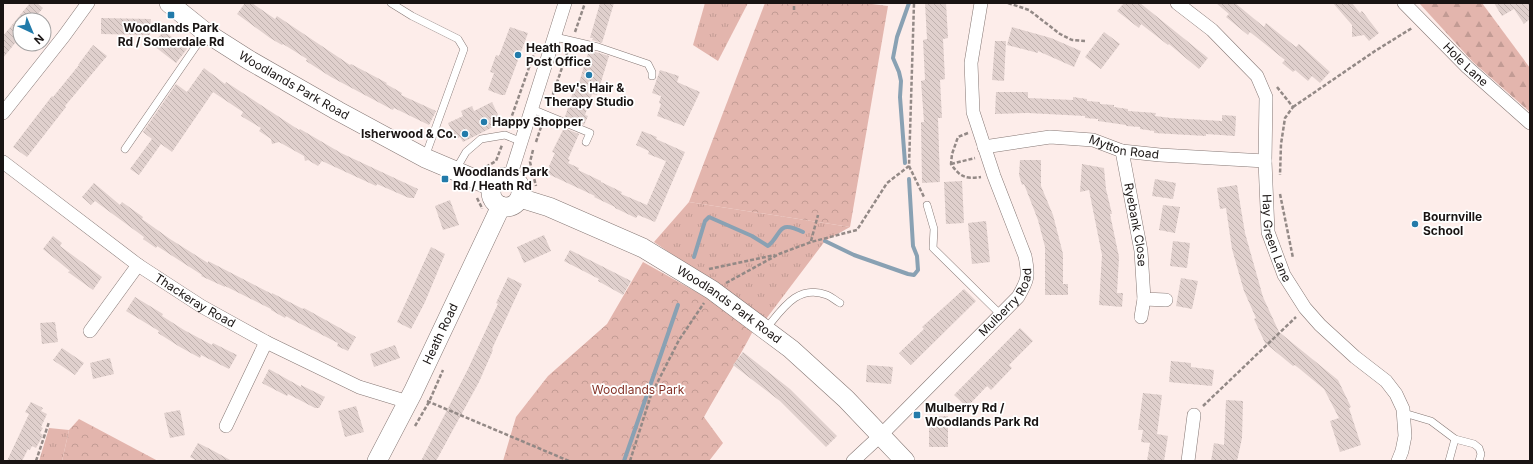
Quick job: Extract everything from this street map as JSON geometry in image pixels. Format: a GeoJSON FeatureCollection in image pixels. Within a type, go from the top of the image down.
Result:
{"type":"FeatureCollection","features":[{"type":"Feature","properties":{"kind":"street"},"geometry":{"type":"LineString","coordinates":[[3,113],[88,3]]}},
{"type":"Feature","properties":{"kind":"street","name":"Woodlands Park Road"},"geometry":{"type":"LineString","coordinates":[[169,3],[205,32],[249,60],[338,111],[425,158],[492,186]]}},
{"type":"Feature","properties":{"kind":"street"},"geometry":{"type":"LineString","coordinates":[[510,177],[565,3]]}},
{"type":"Feature","properties":{"kind":"street","name":"Mulberry Road"},"geometry":{"type":"LineString","coordinates":[[853,461],[881,435],[1018,297],[1027,283],[1028,269],[1025,256],[994,176],[973,112],[971,63],[981,3]]}},
{"type":"Feature","properties":{"kind":"street","name":"Hay Green Lane"},"geometry":{"type":"LineString","coordinates":[[1177,3],[1212,30],[1257,76],[1266,97],[1265,161],[1268,232],[1284,275],[1305,308],[1320,325],[1355,357],[1386,381],[1396,394],[1404,413],[1405,436],[1398,461]]}},
{"type":"Feature","properties":{"kind":"street","name":"Hole Lane"},"geometry":{"type":"LineString","coordinates":[[1404,3],[1467,67],[1530,123]]}},
{"type":"Feature","properties":{"kind":"street","name":"Mytton Road"},"geometry":{"type":"LineString","coordinates":[[986,151],[1050,137],[1093,140],[1122,150],[1160,155],[1265,161]]}},
{"type":"Feature","properties":{"kind":"street","name":"Ryebank Close"},"geometry":{"type":"LineString","coordinates":[[1122,150],[1141,251],[1144,299],[1141,317]]}},
{"type":"Feature","properties":{"kind":"street","name":"Thackeray Road"},"geometry":{"type":"LineString","coordinates":[[3,162],[138,265],[201,306],[266,342],[359,387],[410,397]]}},
{"type":"Feature","properties":{"kind":"street"},"geometry":{"type":"LineString","coordinates":[[504,177],[510,177],[518,183],[521,189],[520,198],[514,205],[508,207],[500,206],[494,202],[492,197],[492,186],[496,180],[504,177]]}},
{"type":"Feature","properties":{"kind":"street","name":"Woodlands Park Road"},"geometry":{"type":"LineString","coordinates":[[520,198],[549,207],[643,248],[712,290],[796,354],[846,399],[905,461]]}},
{"type":"Feature","properties":{"kind":"street","name":"Heath Road"},"geometry":{"type":"LineString","coordinates":[[377,461],[410,397],[500,206]]}},
{"type":"Feature","properties":{"kind":"street"},"geometry":{"type":"LineString","coordinates":[[90,331],[138,265]]}},
{"type":"Feature","properties":{"kind":"street"},"geometry":{"type":"LineString","coordinates":[[1144,299],[1166,300]]}},
{"type":"Feature","properties":{"kind":"street"},"geometry":{"type":"LineString","coordinates":[[226,426],[266,342]]}},
{"type":"Feature","properties":{"kind":"street"},"geometry":{"type":"LineString","coordinates":[[1188,461],[1194,415]]}},
{"type":"Feature","properties":{"kind":"lane"},"geometry":{"type":"LineString","coordinates":[[391,3],[412,16],[458,39],[464,49],[425,158]]}},
{"type":"Feature","properties":{"kind":"lane"},"geometry":{"type":"LineString","coordinates":[[125,149],[205,32]]}},
{"type":"Feature","properties":{"kind":"lane"},"geometry":{"type":"LineString","coordinates":[[555,37],[598,47],[648,64],[652,72],[652,76]]}},
{"type":"Feature","properties":{"kind":"lane"},"geometry":{"type":"LineString","coordinates":[[532,109],[590,133],[586,142]]}},
{"type":"Feature","properties":{"kind":"lane"},"geometry":{"type":"LineString","coordinates":[[455,171],[466,152],[481,139],[506,135],[522,142]]}},
{"type":"Feature","properties":{"kind":"lane"},"geometry":{"type":"LineString","coordinates":[[927,205],[934,229],[933,248],[1000,314]]}},
{"type":"Feature","properties":{"kind":"lane"},"geometry":{"type":"LineString","coordinates":[[765,330],[787,303],[800,294],[814,293],[827,295],[840,303]]}},
{"type":"Feature","properties":{"kind":"lane"},"geometry":{"type":"LineString","coordinates":[[1404,413],[1431,421],[1455,439],[1474,444],[1479,448],[1481,454],[1479,461]]}},
{"type":"Feature","properties":{"kind":"lane"},"geometry":{"type":"LineString","coordinates":[[1450,461],[1455,439]]}},
{"type":"Feature","properties":{"kind":"path"},"geometry":{"type":"LineString","coordinates":[[536,186],[530,162],[585,3]]}},
{"type":"Feature","properties":{"kind":"path"},"geometry":{"type":"LineString","coordinates":[[794,3],[794,10]]}},
{"type":"Feature","properties":{"kind":"path"},"geometry":{"type":"LineString","coordinates":[[914,3],[909,166],[927,205]]}},
{"type":"Feature","properties":{"kind":"path"},"geometry":{"type":"LineString","coordinates":[[1008,3],[1028,10],[1060,34],[1072,40],[1086,41]]}},
{"type":"Feature","properties":{"kind":"path"},"geometry":{"type":"LineString","coordinates":[[1280,182],[1281,144],[1285,118],[1293,107],[1375,51],[1414,27],[1428,26]]}},
{"type":"Feature","properties":{"kind":"path"},"geometry":{"type":"LineString","coordinates":[[484,167],[496,161],[538,40]]}},
{"type":"Feature","properties":{"kind":"path"},"geometry":{"type":"LineString","coordinates":[[1273,83],[1293,107]]}},
{"type":"Feature","properties":{"kind":"path"},"geometry":{"type":"LineString","coordinates":[[978,128],[958,137],[950,164],[958,174],[969,178],[994,176]]}},
{"type":"Feature","properties":{"kind":"path"},"geometry":{"type":"LineString","coordinates":[[950,164],[986,151]]}},
{"type":"Feature","properties":{"kind":"path"},"geometry":{"type":"LineString","coordinates":[[630,461],[652,395],[679,340],[712,290],[779,254],[810,242],[857,230],[887,183],[909,166]]}},
{"type":"Feature","properties":{"kind":"path"},"geometry":{"type":"LineString","coordinates":[[1280,190],[1294,264]]}},
{"type":"Feature","properties":{"kind":"path"},"geometry":{"type":"LineString","coordinates":[[810,242],[818,215]]}},
{"type":"Feature","properties":{"kind":"path"},"geometry":{"type":"LineString","coordinates":[[686,274],[779,254]]}},
{"type":"Feature","properties":{"kind":"path"},"geometry":{"type":"LineString","coordinates":[[1194,415],[1305,308]]}},
{"type":"Feature","properties":{"kind":"path"},"geometry":{"type":"LineString","coordinates":[[410,397],[429,402],[569,461]]}},
{"type":"Feature","properties":{"kind":"path"},"geometry":{"type":"LineString","coordinates":[[36,461],[49,422]]}},
{"type":"Feature","properties":{"kind":"green space"},"geometry":{"type":"Polygon","coordinates":[[[705,3],[748,3],[718,61],[693,45],[705,3]]]}},
{"type":"Feature","properties":{"kind":"green space"},"geometry":{"type":"Polygon","coordinates":[[[765,3],[864,3],[888,6],[850,227],[689,202],[765,3]]]}},
{"type":"Feature","properties":{"kind":"green space"},"geometry":{"type":"Polygon","coordinates":[[[1419,3],[1482,3],[1530,68],[1530,112],[1473,62],[1419,3]]]}},
{"type":"Feature","properties":{"kind":"green space"},"geometry":{"type":"Polygon","coordinates":[[[689,202],[850,227],[825,241],[766,319],[654,242],[689,202]]]}},
{"type":"Feature","properties":{"kind":"green space","name":"Woodlands Park"},"geometry":{"type":"Polygon","coordinates":[[[643,262],[709,299],[753,331],[704,417],[723,443],[709,461],[503,461],[516,417],[548,376],[607,324],[643,262]]]}},
{"type":"Feature","properties":{"kind":"green space"},"geometry":{"type":"Polygon","coordinates":[[[79,419],[158,461],[62,461],[69,430],[79,419]]]}},
{"type":"Feature","properties":{"kind":"green space"},"geometry":{"type":"Polygon","coordinates":[[[49,428],[69,430],[62,461],[39,461],[49,428]]]}},
{"type":"Feature","properties":{"kind":"building"},"geometry":{"type":"Polygon","coordinates":[[[30,3],[37,3],[43,8],[40,12],[23,12],[30,3]]]}},
{"type":"Feature","properties":{"kind":"building"},"geometry":{"type":"Polygon","coordinates":[[[245,3],[252,3],[275,19],[277,16],[350,65],[351,64],[387,83],[386,84],[402,93],[401,95],[436,111],[429,125],[394,108],[393,110],[331,77],[306,61],[307,59],[270,38],[237,14],[245,3]]]}},
{"type":"Feature","properties":{"kind":"building"},"geometry":{"type":"Polygon","coordinates":[[[600,3],[614,3],[602,43],[590,38],[600,3]]]}},
{"type":"Feature","properties":{"kind":"building"},"geometry":{"type":"Polygon","coordinates":[[[925,3],[946,3],[948,38],[943,39],[945,79],[940,80],[942,118],[938,118],[940,182],[922,183],[921,122],[924,122],[921,81],[925,80],[923,40],[927,39],[925,3]]]}},
{"type":"Feature","properties":{"kind":"building"},"geometry":{"type":"Polygon","coordinates":[[[1124,3],[1140,3],[1208,58],[1199,69],[1169,44],[1168,45],[1141,24],[1139,28],[1117,11],[1124,3]]]}},
{"type":"Feature","properties":{"kind":"building"},"geometry":{"type":"Polygon","coordinates":[[[1216,3],[1235,3],[1264,27],[1266,23],[1296,47],[1299,44],[1330,72],[1320,83],[1312,76],[1308,81],[1295,70],[1293,72],[1282,63],[1285,60],[1250,32],[1248,35],[1226,17],[1229,14],[1216,3]]]}},
{"type":"Feature","properties":{"kind":"building"},"geometry":{"type":"Polygon","coordinates":[[[1333,3],[1352,3],[1360,13],[1362,11],[1379,33],[1369,41],[1364,35],[1352,37],[1352,25],[1333,3]]]}},
{"type":"Feature","properties":{"kind":"building"},"geometry":{"type":"Polygon","coordinates":[[[1494,3],[1530,3],[1530,19],[1524,24],[1514,9],[1502,16],[1494,3]]]}},
{"type":"Feature","properties":{"kind":"building"},"geometry":{"type":"Polygon","coordinates":[[[101,18],[151,19],[150,35],[101,34],[101,18]]]}},
{"type":"Feature","properties":{"kind":"building"},"geometry":{"type":"Polygon","coordinates":[[[12,25],[12,47],[3,58],[3,36],[12,25]]]}},
{"type":"Feature","properties":{"kind":"building"},"geometry":{"type":"Polygon","coordinates":[[[510,27],[528,33],[505,95],[501,95],[488,90],[494,73],[490,72],[496,55],[499,56],[510,27]]]}},
{"type":"Feature","properties":{"kind":"building"},"geometry":{"type":"Polygon","coordinates":[[[1012,27],[1051,38],[1081,51],[1074,67],[1038,51],[1038,53],[1007,45],[1012,27]]]}},
{"type":"Feature","properties":{"kind":"building"},"geometry":{"type":"Polygon","coordinates":[[[164,31],[187,49],[176,63],[154,46],[154,42],[164,31]]]}},
{"type":"Feature","properties":{"kind":"building"},"geometry":{"type":"Polygon","coordinates":[[[1104,32],[1120,44],[1101,69],[1085,57],[1104,32]]]}},
{"type":"Feature","properties":{"kind":"building"},"geometry":{"type":"Polygon","coordinates":[[[995,41],[1006,41],[1004,81],[992,80],[995,41]]]}},
{"type":"Feature","properties":{"kind":"building"},"geometry":{"type":"Polygon","coordinates":[[[93,45],[107,56],[65,106],[66,107],[27,157],[13,147],[52,96],[53,97],[79,65],[93,45]]]}},
{"type":"Feature","properties":{"kind":"building"},"geometry":{"type":"Polygon","coordinates":[[[589,50],[609,56],[597,95],[592,94],[585,115],[588,116],[584,125],[565,117],[575,85],[578,86],[589,50]]]}},
{"type":"Feature","properties":{"kind":"building"},"geometry":{"type":"Polygon","coordinates":[[[204,68],[225,84],[226,82],[299,130],[300,129],[341,153],[418,189],[414,198],[409,198],[377,184],[376,186],[322,161],[318,166],[308,160],[305,161],[304,156],[279,142],[272,144],[271,139],[259,131],[261,128],[241,116],[243,112],[213,92],[172,152],[161,144],[139,175],[130,169],[152,139],[143,132],[176,84],[187,92],[204,68]]]}},
{"type":"Feature","properties":{"kind":"building"},"geometry":{"type":"Polygon","coordinates":[[[660,70],[679,76],[677,82],[700,92],[684,126],[657,116],[661,104],[659,103],[661,96],[652,93],[660,70]]]}},
{"type":"Feature","properties":{"kind":"building"},"geometry":{"type":"Polygon","coordinates":[[[996,92],[1028,92],[1028,98],[1073,100],[1073,97],[1087,99],[1087,101],[1100,102],[1100,104],[1114,105],[1114,107],[1128,109],[1128,111],[1156,113],[1155,116],[1171,118],[1222,121],[1222,115],[1236,116],[1235,136],[1154,133],[1154,131],[1140,129],[1140,127],[1098,121],[1098,119],[1085,118],[1085,116],[1028,113],[995,114],[996,92]]]}},
{"type":"Feature","properties":{"kind":"building"},"geometry":{"type":"Polygon","coordinates":[[[492,102],[500,119],[495,121],[497,125],[463,142],[460,137],[456,139],[448,123],[463,116],[461,111],[472,106],[474,111],[492,102]]]}},
{"type":"Feature","properties":{"kind":"building"},"geometry":{"type":"Polygon","coordinates":[[[564,128],[579,134],[568,159],[570,160],[568,163],[579,168],[578,170],[622,192],[621,194],[647,205],[666,161],[648,154],[649,151],[636,145],[642,131],[685,152],[655,222],[638,215],[636,218],[594,197],[595,196],[546,173],[555,153],[552,152],[564,128]]]}},
{"type":"Feature","properties":{"kind":"building"},"geometry":{"type":"Polygon","coordinates":[[[1020,160],[1041,160],[1041,186],[1053,215],[1063,254],[1063,284],[1068,284],[1068,295],[1045,295],[1045,247],[1038,220],[1019,175],[1020,160]]]}},
{"type":"Feature","properties":{"kind":"building"},"geometry":{"type":"Polygon","coordinates":[[[1082,164],[1104,168],[1106,189],[1112,214],[1110,214],[1119,257],[1117,293],[1123,293],[1122,307],[1099,305],[1102,255],[1089,190],[1080,192],[1082,164]]]}},
{"type":"Feature","properties":{"kind":"building"},"geometry":{"type":"Polygon","coordinates":[[[1155,179],[1176,183],[1173,199],[1152,196],[1155,179]]]}},
{"type":"Feature","properties":{"kind":"building"},"geometry":{"type":"Polygon","coordinates":[[[962,181],[964,223],[946,224],[944,182],[962,181]]]}},
{"type":"Feature","properties":{"kind":"building"},"geometry":{"type":"Polygon","coordinates":[[[94,183],[120,205],[122,202],[143,217],[142,219],[170,239],[208,263],[208,261],[272,294],[303,309],[304,308],[356,337],[348,351],[337,346],[338,343],[286,316],[285,318],[271,309],[225,286],[201,276],[202,275],[157,246],[156,248],[143,239],[144,237],[95,201],[91,205],[82,197],[94,183]]]}},
{"type":"Feature","properties":{"kind":"building"},"geometry":{"type":"Polygon","coordinates":[[[1237,185],[1245,233],[1263,297],[1279,332],[1338,380],[1351,407],[1349,408],[1361,445],[1340,452],[1330,421],[1339,418],[1324,389],[1265,343],[1254,319],[1256,318],[1244,291],[1232,249],[1226,208],[1220,209],[1217,188],[1237,185]]]}},
{"type":"Feature","properties":{"kind":"building"},"geometry":{"type":"Polygon","coordinates":[[[450,200],[459,225],[443,230],[435,206],[450,200]]]}},
{"type":"Feature","properties":{"kind":"building"},"geometry":{"type":"Polygon","coordinates":[[[1163,205],[1180,207],[1175,233],[1159,230],[1163,205]]]}},
{"type":"Feature","properties":{"kind":"building"},"geometry":{"type":"Polygon","coordinates":[[[986,221],[990,262],[972,264],[968,223],[986,221]]]}},
{"type":"Feature","properties":{"kind":"building"},"geometry":{"type":"Polygon","coordinates":[[[544,235],[551,251],[524,263],[517,247],[544,235]]]}},
{"type":"Feature","properties":{"kind":"building"},"geometry":{"type":"Polygon","coordinates":[[[53,236],[62,243],[60,246],[102,277],[93,290],[68,272],[70,271],[43,249],[53,236]]]}},
{"type":"Feature","properties":{"kind":"building"},"geometry":{"type":"Polygon","coordinates":[[[1173,241],[1190,243],[1187,268],[1170,266],[1173,241]]]}},
{"type":"Feature","properties":{"kind":"building"},"geometry":{"type":"Polygon","coordinates":[[[431,247],[445,254],[425,302],[411,329],[397,322],[431,247]]]}},
{"type":"Feature","properties":{"kind":"building"},"geometry":{"type":"Polygon","coordinates":[[[570,250],[631,281],[623,295],[598,281],[599,279],[564,261],[570,250]]]}},
{"type":"Feature","properties":{"kind":"building"},"geometry":{"type":"Polygon","coordinates":[[[508,277],[522,284],[492,349],[493,350],[479,382],[436,461],[421,461],[468,369],[498,304],[496,303],[508,277]]]}},
{"type":"Feature","properties":{"kind":"building"},"geometry":{"type":"Polygon","coordinates":[[[1181,278],[1198,281],[1192,309],[1176,306],[1181,278]]]}},
{"type":"Feature","properties":{"kind":"building"},"geometry":{"type":"Polygon","coordinates":[[[964,289],[976,301],[911,365],[899,353],[924,329],[922,327],[964,289]]]}},
{"type":"Feature","properties":{"kind":"building"},"geometry":{"type":"Polygon","coordinates":[[[135,297],[163,314],[162,316],[184,330],[212,345],[213,343],[237,355],[229,369],[201,355],[200,358],[180,347],[158,333],[159,331],[126,311],[135,297]]]}},
{"type":"Feature","properties":{"kind":"building"},"geometry":{"type":"Polygon","coordinates":[[[55,322],[58,342],[42,344],[40,323],[55,322]]]}},
{"type":"Feature","properties":{"kind":"building"},"geometry":{"type":"Polygon","coordinates":[[[1020,328],[1033,341],[1009,365],[1012,368],[991,390],[987,386],[967,407],[954,395],[1020,328]]]}},
{"type":"Feature","properties":{"kind":"building"},"geometry":{"type":"Polygon","coordinates":[[[395,345],[400,358],[374,367],[370,354],[395,345]]]}},
{"type":"Feature","properties":{"kind":"building"},"geometry":{"type":"Polygon","coordinates":[[[62,348],[84,363],[75,375],[53,360],[62,348]]]}},
{"type":"Feature","properties":{"kind":"building"},"geometry":{"type":"Polygon","coordinates":[[[743,352],[790,389],[837,436],[826,447],[780,401],[733,365],[743,352]]]}},
{"type":"Feature","properties":{"kind":"building"},"geometry":{"type":"Polygon","coordinates":[[[110,358],[114,374],[93,379],[90,363],[110,358]]]}},
{"type":"Feature","properties":{"kind":"building"},"geometry":{"type":"Polygon","coordinates":[[[1171,361],[1191,363],[1191,367],[1214,370],[1212,386],[1169,382],[1171,361]]]}},
{"type":"Feature","properties":{"kind":"building"},"geometry":{"type":"Polygon","coordinates":[[[867,365],[893,367],[891,384],[866,382],[867,365]]]}},
{"type":"Feature","properties":{"kind":"building"},"geometry":{"type":"Polygon","coordinates":[[[269,369],[301,387],[301,385],[325,397],[319,408],[315,408],[288,394],[287,396],[262,383],[269,369]]]}},
{"type":"Feature","properties":{"kind":"building"},"geometry":{"type":"Polygon","coordinates":[[[1143,393],[1162,395],[1157,434],[1168,436],[1164,461],[1147,461],[1150,443],[1141,442],[1143,430],[1138,430],[1143,393]]]}},
{"type":"Feature","properties":{"kind":"building"},"geometry":{"type":"Polygon","coordinates":[[[1226,400],[1243,401],[1242,438],[1237,461],[1211,461],[1214,443],[1224,445],[1226,400]]]}},
{"type":"Feature","properties":{"kind":"building"},"geometry":{"type":"Polygon","coordinates":[[[31,402],[43,408],[41,411],[47,414],[41,427],[43,428],[40,433],[43,435],[36,448],[32,446],[30,450],[28,449],[22,461],[7,461],[29,414],[25,412],[31,402]]]}},
{"type":"Feature","properties":{"kind":"building"},"geometry":{"type":"Polygon","coordinates":[[[356,406],[364,432],[345,437],[338,411],[356,406]]]}},
{"type":"Feature","properties":{"kind":"building"},"geometry":{"type":"Polygon","coordinates":[[[180,410],[185,435],[170,438],[164,413],[180,410]]]}},
{"type":"Feature","properties":{"kind":"building"},"geometry":{"type":"Polygon","coordinates":[[[948,416],[948,447],[929,447],[929,417],[948,416]]]}},
{"type":"Feature","properties":{"kind":"building"},"geometry":{"type":"Polygon","coordinates":[[[198,443],[232,461],[197,461],[190,457],[198,443]]]}},
{"type":"Feature","properties":{"kind":"waterway"},"geometry":{"type":"LineString","coordinates":[[905,163],[900,97],[901,81],[893,58],[897,37],[909,3]]}},
{"type":"Feature","properties":{"kind":"waterway"},"geometry":{"type":"LineString","coordinates":[[825,241],[854,255],[914,275],[918,270],[917,256],[913,246],[909,179]]}},
{"type":"Feature","properties":{"kind":"waterway"},"geometry":{"type":"LineString","coordinates":[[694,257],[705,221],[709,217],[752,236],[768,246],[784,228],[794,228],[803,232]]}},
{"type":"Feature","properties":{"kind":"waterway"},"geometry":{"type":"LineString","coordinates":[[624,461],[678,305]]}},
{"type":"Feature","properties":{"kind":"place","name":"Woodlands Park Rd / Somerdale Rd"},"geometry":{"type":"Point","coordinates":[171,15]}},
{"type":"Feature","properties":{"kind":"place","name":"Heath Road Post Office"},"geometry":{"type":"Point","coordinates":[518,55]}},
{"type":"Feature","properties":{"kind":"place","name":"Bev's Hair & Therapy Studio"},"geometry":{"type":"Point","coordinates":[589,75]}},
{"type":"Feature","properties":{"kind":"place","name":"Happy Shopper"},"geometry":{"type":"Point","coordinates":[484,122]}},
{"type":"Feature","properties":{"kind":"place","name":"Isherwood & Co."},"geometry":{"type":"Point","coordinates":[465,134]}},
{"type":"Feature","properties":{"kind":"place","name":"Woodlands Park Rd / Heath Rd"},"geometry":{"type":"Point","coordinates":[445,179]}},
{"type":"Feature","properties":{"kind":"place","name":"Bournville School"},"geometry":{"type":"Point","coordinates":[1415,224]}},
{"type":"Feature","properties":{"kind":"place","name":"Mulberry Rd / Woodlands Park Rd"},"geometry":{"type":"Point","coordinates":[917,415]}}]}
